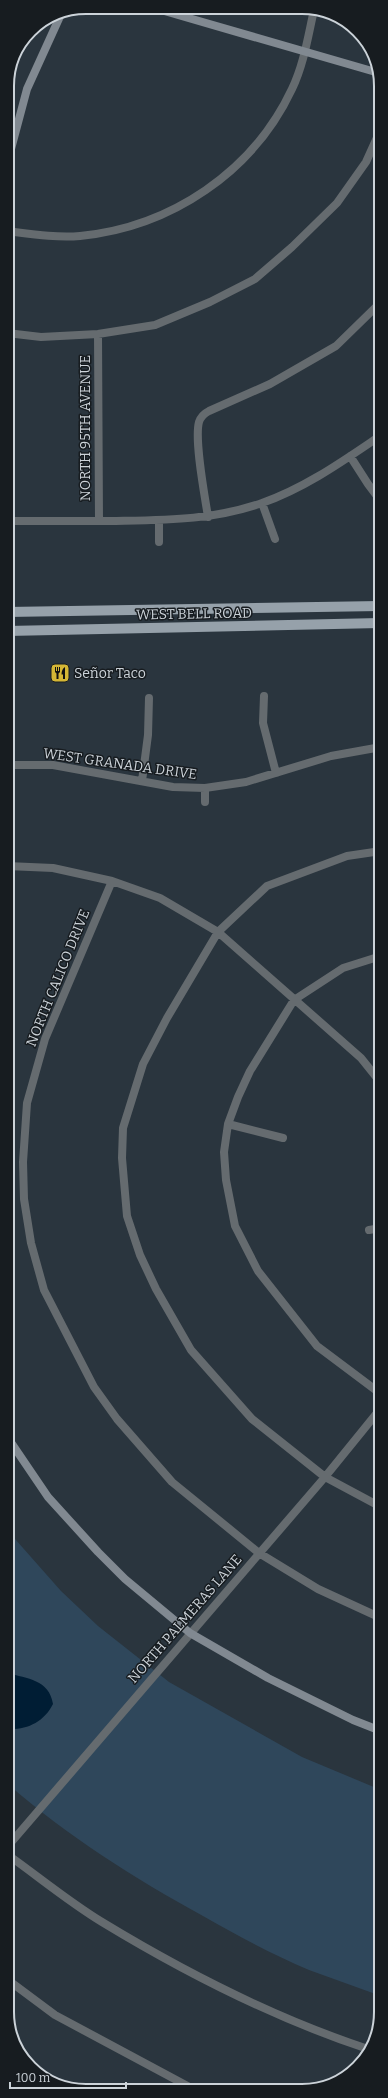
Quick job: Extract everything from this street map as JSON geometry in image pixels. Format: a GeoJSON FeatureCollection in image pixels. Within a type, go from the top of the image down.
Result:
{"type":"FeatureCollection","features":[{"type":"Feature","properties":{"kind":"main road","name":"WEST BELL ROAD"},"geometry":{"type":"LineString","coordinates":[[14,612],[374,606]]}},
{"type":"Feature","properties":{"kind":"main road","name":"WEST BELL ROAD"},"geometry":{"type":"LineString","coordinates":[[14,631],[374,623]]}},
{"type":"Feature","properties":{"kind":"street"},"geometry":{"type":"LineString","coordinates":[[175,14],[372,71]]}},
{"type":"Feature","properties":{"kind":"street"},"geometry":{"type":"LineString","coordinates":[[14,233],[79,236],[116,230],[153,219],[187,202],[220,181],[248,155],[267,131],[292,88],[305,52],[313,15]]}},
{"type":"Feature","properties":{"kind":"street"},"geometry":{"type":"LineString","coordinates":[[14,138],[27,89],[59,19]]}},
{"type":"Feature","properties":{"kind":"street"},"geometry":{"type":"LineString","coordinates":[[14,334],[41,337],[98,334],[156,325],[210,302],[255,279],[292,247],[337,203],[366,162],[374,144]]}},
{"type":"Feature","properties":{"kind":"street"},"geometry":{"type":"LineString","coordinates":[[208,517],[199,443],[198,426],[201,417],[209,411],[270,384],[336,346],[374,309]]}},
{"type":"Feature","properties":{"kind":"street","name":"NORTH 95TH AVENUE"},"geometry":{"type":"LineString","coordinates":[[98,334],[99,521]]}},
{"type":"Feature","properties":{"kind":"street"},"geometry":{"type":"LineString","coordinates":[[14,521],[159,520],[208,517],[262,503],[304,484],[374,440]]}},
{"type":"Feature","properties":{"kind":"street"},"geometry":{"type":"LineString","coordinates":[[350,456],[374,492]]}},
{"type":"Feature","properties":{"kind":"street"},"geometry":{"type":"LineString","coordinates":[[262,503],[275,539]]}},
{"type":"Feature","properties":{"kind":"street"},"geometry":{"type":"LineString","coordinates":[[159,520],[159,542]]}},
{"type":"Feature","properties":{"kind":"street"},"geometry":{"type":"LineString","coordinates":[[264,696],[263,723],[276,772]]}},
{"type":"Feature","properties":{"kind":"street"},"geometry":{"type":"LineString","coordinates":[[142,781],[148,735],[149,698]]}},
{"type":"Feature","properties":{"kind":"street","name":"WEST GRANADA DRIVE"},"geometry":{"type":"LineString","coordinates":[[14,765],[53,765],[173,787],[205,788],[238,784],[331,756],[374,748]]}},
{"type":"Feature","properties":{"kind":"street","name":"WEST GRANADA DRIVE"},"geometry":{"type":"LineString","coordinates":[[205,788],[205,802]]}},
{"type":"Feature","properties":{"kind":"street"},"geometry":{"type":"LineString","coordinates":[[374,852],[347,856],[268,886],[218,932],[167,1018],[143,1064],[123,1128],[122,1158],[127,1216],[140,1255],[156,1289],[191,1350],[252,1418],[325,1476],[374,1503]]}},
{"type":"Feature","properties":{"kind":"street"},"geometry":{"type":"LineString","coordinates":[[14,866],[54,868],[112,881],[160,898],[218,932],[361,1058],[374,1074]]}},
{"type":"Feature","properties":{"kind":"street","name":"NORTH CALICO DRIVE"},"geometry":{"type":"LineString","coordinates":[[112,881],[45,1039],[27,1103],[23,1162],[24,1199],[31,1243],[44,1290],[62,1328],[94,1386],[117,1419],[172,1482],[259,1553],[318,1589],[374,1615]]}},
{"type":"Feature","properties":{"kind":"street"},"geometry":{"type":"LineString","coordinates":[[374,958],[342,968],[294,1000],[250,1071],[228,1124],[224,1152],[226,1180],[234,1226],[258,1271],[318,1346],[374,1389]]}},
{"type":"Feature","properties":{"kind":"street"},"geometry":{"type":"LineString","coordinates":[[228,1124],[283,1138]]}},
{"type":"Feature","properties":{"kind":"street"},"geometry":{"type":"LineString","coordinates":[[369,1230],[374,1229]]}},
{"type":"Feature","properties":{"kind":"street","name":"NORTH PALMERAS LANE"},"geometry":{"type":"LineString","coordinates":[[14,1839],[325,1476],[374,1416]]}},
{"type":"Feature","properties":{"kind":"street"},"geometry":{"type":"LineString","coordinates":[[14,1447],[48,1497],[98,1552],[124,1579],[190,1633],[268,1678],[353,1720],[374,1728]]}},
{"type":"Feature","properties":{"kind":"street"},"geometry":{"type":"LineString","coordinates":[[14,1859],[101,1922],[210,1984],[319,2033],[364,2048]]}},
{"type":"Feature","properties":{"kind":"street"},"geometry":{"type":"LineString","coordinates":[[14,1985],[54,2015],[184,2084]]}},
{"type":"Feature","properties":{"kind":"shaded area"},"geometry":{"type":"Polygon","coordinates":[[[14,1538],[61,1591],[98,1626],[169,1682],[302,1757],[374,1787],[374,1993],[309,1970],[242,1938],[152,1887],[77,1839],[14,1789],[14,1538]]]}},
{"type":"Feature","properties":{"kind":"shaded area"},"geometry":{"type":"Polygon","coordinates":[[[14,1675],[36,1681],[42,1685],[47,1689],[53,1704],[45,1716],[34,1724],[15,1729],[14,1675]]]}},
{"type":"Feature","properties":{"kind":"place","name":"Señor Taco"},"geometry":{"type":"Point","coordinates":[60,673]}}]}
